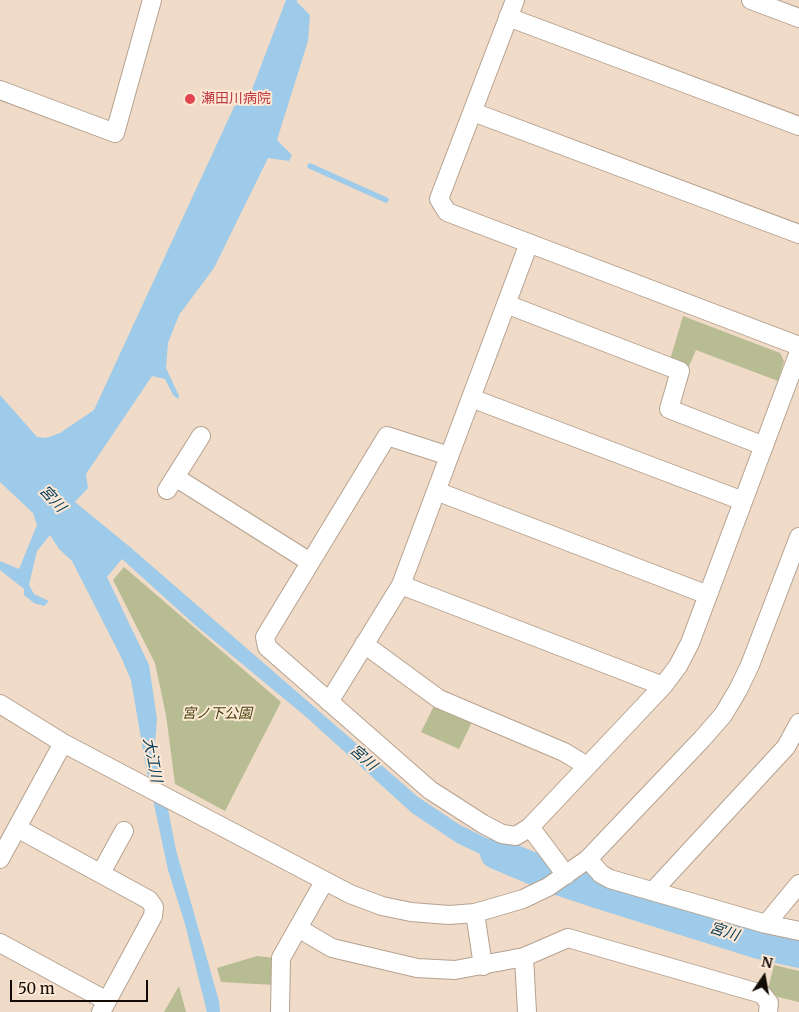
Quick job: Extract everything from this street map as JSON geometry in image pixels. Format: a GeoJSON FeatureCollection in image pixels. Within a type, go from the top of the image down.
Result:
{"type":"FeatureCollection","features":[{"type":"Feature","properties":{"kind":"street"},"geometry":{"type":"LineString","coordinates":[[0,90],[115,133],[152,0]]}},
{"type":"Feature","properties":{"kind":"street"},"geometry":{"type":"LineString","coordinates":[[515,0],[439,199],[446,212],[799,346]]}},
{"type":"Feature","properties":{"kind":"street"},"geometry":{"type":"LineString","coordinates":[[751,0],[799,18]]}},
{"type":"Feature","properties":{"kind":"street"},"geometry":{"type":"LineString","coordinates":[[508,16],[799,126]]}},
{"type":"Feature","properties":{"kind":"street"},"geometry":{"type":"LineString","coordinates":[[473,112],[799,234]]}},
{"type":"Feature","properties":{"kind":"street"},"geometry":{"type":"LineString","coordinates":[[328,702],[401,585],[530,243]]}},
{"type":"Feature","properties":{"kind":"street"},"geometry":{"type":"LineString","coordinates":[[506,304],[680,371],[668,410],[764,446]]}},
{"type":"Feature","properties":{"kind":"street"},"geometry":{"type":"LineString","coordinates":[[449,456],[387,436],[265,637],[267,647],[430,790],[483,824],[502,834],[516,836],[530,827],[663,686],[678,666],[690,643],[799,352]]}},
{"type":"Feature","properties":{"kind":"street"},"geometry":{"type":"LineString","coordinates":[[471,398],[743,501]]}},
{"type":"Feature","properties":{"kind":"street"},"geometry":{"type":"LineString","coordinates":[[201,436],[171,483],[310,562]]}},
{"type":"Feature","properties":{"kind":"street"},"geometry":{"type":"LineString","coordinates":[[436,491],[708,595]]}},
{"type":"Feature","properties":{"kind":"street"},"geometry":{"type":"LineString","coordinates":[[0,704],[63,744],[350,894],[382,906],[411,912],[475,913],[523,899],[548,887],[588,859],[702,739],[722,715],[738,690],[750,665],[799,537]]}},
{"type":"Feature","properties":{"kind":"street"},"geometry":{"type":"LineString","coordinates":[[401,585],[663,686]]}},
{"type":"Feature","properties":{"kind":"street"},"geometry":{"type":"LineString","coordinates":[[364,644],[439,699],[564,752],[587,766]]}},
{"type":"Feature","properties":{"kind":"street"},"geometry":{"type":"LineString","coordinates":[[653,891],[786,747],[799,723]]}},
{"type":"Feature","properties":{"kind":"street"},"geometry":{"type":"LineString","coordinates":[[0,859],[63,744]]}},
{"type":"Feature","properties":{"kind":"street"},"geometry":{"type":"LineString","coordinates":[[530,827],[566,875]]}},
{"type":"Feature","properties":{"kind":"street"},"geometry":{"type":"LineString","coordinates":[[0,943],[104,1006],[153,916],[154,907],[149,900],[17,828]]}},
{"type":"Feature","properties":{"kind":"street"},"geometry":{"type":"LineString","coordinates":[[101,873],[124,831]]}},
{"type":"Feature","properties":{"kind":"street"},"geometry":{"type":"LineString","coordinates":[[588,859],[601,874],[610,879],[766,924],[799,931]]}},
{"type":"Feature","properties":{"kind":"street"},"geometry":{"type":"LineString","coordinates":[[280,1012],[281,958],[324,882]]}},
{"type":"Feature","properties":{"kind":"street"},"geometry":{"type":"LineString","coordinates":[[766,924],[799,884]]}},
{"type":"Feature","properties":{"kind":"street"},"geometry":{"type":"LineString","coordinates":[[475,913],[483,966]]}},
{"type":"Feature","properties":{"kind":"street"},"geometry":{"type":"LineString","coordinates":[[298,928],[332,948],[417,968],[455,970],[524,958],[568,938],[762,994],[769,1003],[768,1012]]}},
{"type":"Feature","properties":{"kind":"street"},"geometry":{"type":"LineString","coordinates":[[524,958],[526,1012]]}},
{"type":"Feature","properties":{"kind":"green space"},"geometry":{"type":"Polygon","coordinates":[[[683,316],[780,353],[784,361],[778,381],[696,350],[689,366],[670,360],[683,316]]]}},
{"type":"Feature","properties":{"kind":"green space","name":"宮ノ下公園"},"geometry":{"type":"Polygon","coordinates":[[[124,567],[281,702],[225,811],[175,784],[166,715],[155,663],[113,580],[124,567]]]}},
{"type":"Feature","properties":{"kind":"green space"},"geometry":{"type":"Polygon","coordinates":[[[434,706],[473,720],[459,749],[421,732],[434,706]]]}},
{"type":"Feature","properties":{"kind":"green space"},"geometry":{"type":"Polygon","coordinates":[[[257,956],[274,958],[274,985],[221,982],[217,968],[257,956]]]}},
{"type":"Feature","properties":{"kind":"green space"},"geometry":{"type":"Polygon","coordinates":[[[774,965],[799,971],[799,1002],[778,997],[768,989],[774,965]]]}},
{"type":"Feature","properties":{"kind":"green space"},"geometry":{"type":"Polygon","coordinates":[[[179,986],[186,1012],[164,1012],[179,986]]]}},
{"type":"Feature","properties":{"kind":"water","name":"大江川"},"geometry":{"type":"Polygon","coordinates":[[[286,0],[297,0],[310,15],[308,41],[277,140],[292,155],[289,161],[268,158],[214,268],[179,315],[168,343],[166,368],[179,396],[178,399],[173,395],[165,379],[152,376],[86,474],[88,488],[75,502],[130,547],[418,797],[460,825],[542,865],[528,877],[457,843],[412,813],[305,716],[195,625],[122,559],[107,577],[149,665],[157,719],[155,743],[176,850],[219,1001],[220,1012],[207,1012],[185,924],[168,870],[145,762],[131,680],[121,657],[72,561],[59,549],[50,535],[37,551],[29,585],[34,594],[49,601],[44,606],[34,603],[24,595],[24,589],[0,570],[0,561],[19,569],[37,525],[33,513],[0,482],[0,395],[37,437],[46,438],[60,433],[94,410],[234,107],[251,92],[286,0]]]}},
{"type":"Feature","properties":{"kind":"waterway"},"geometry":{"type":"LineString","coordinates":[[310,166],[386,200]]}},
{"type":"Feature","properties":{"kind":"waterway","name":"宮川"},"geometry":{"type":"LineString","coordinates":[[496,853],[555,878],[597,892],[759,943],[799,952]]}},
{"type":"Feature","properties":{"kind":"place","name":"瀬田川病院"},"geometry":{"type":"Point","coordinates":[190,99]}}]}
